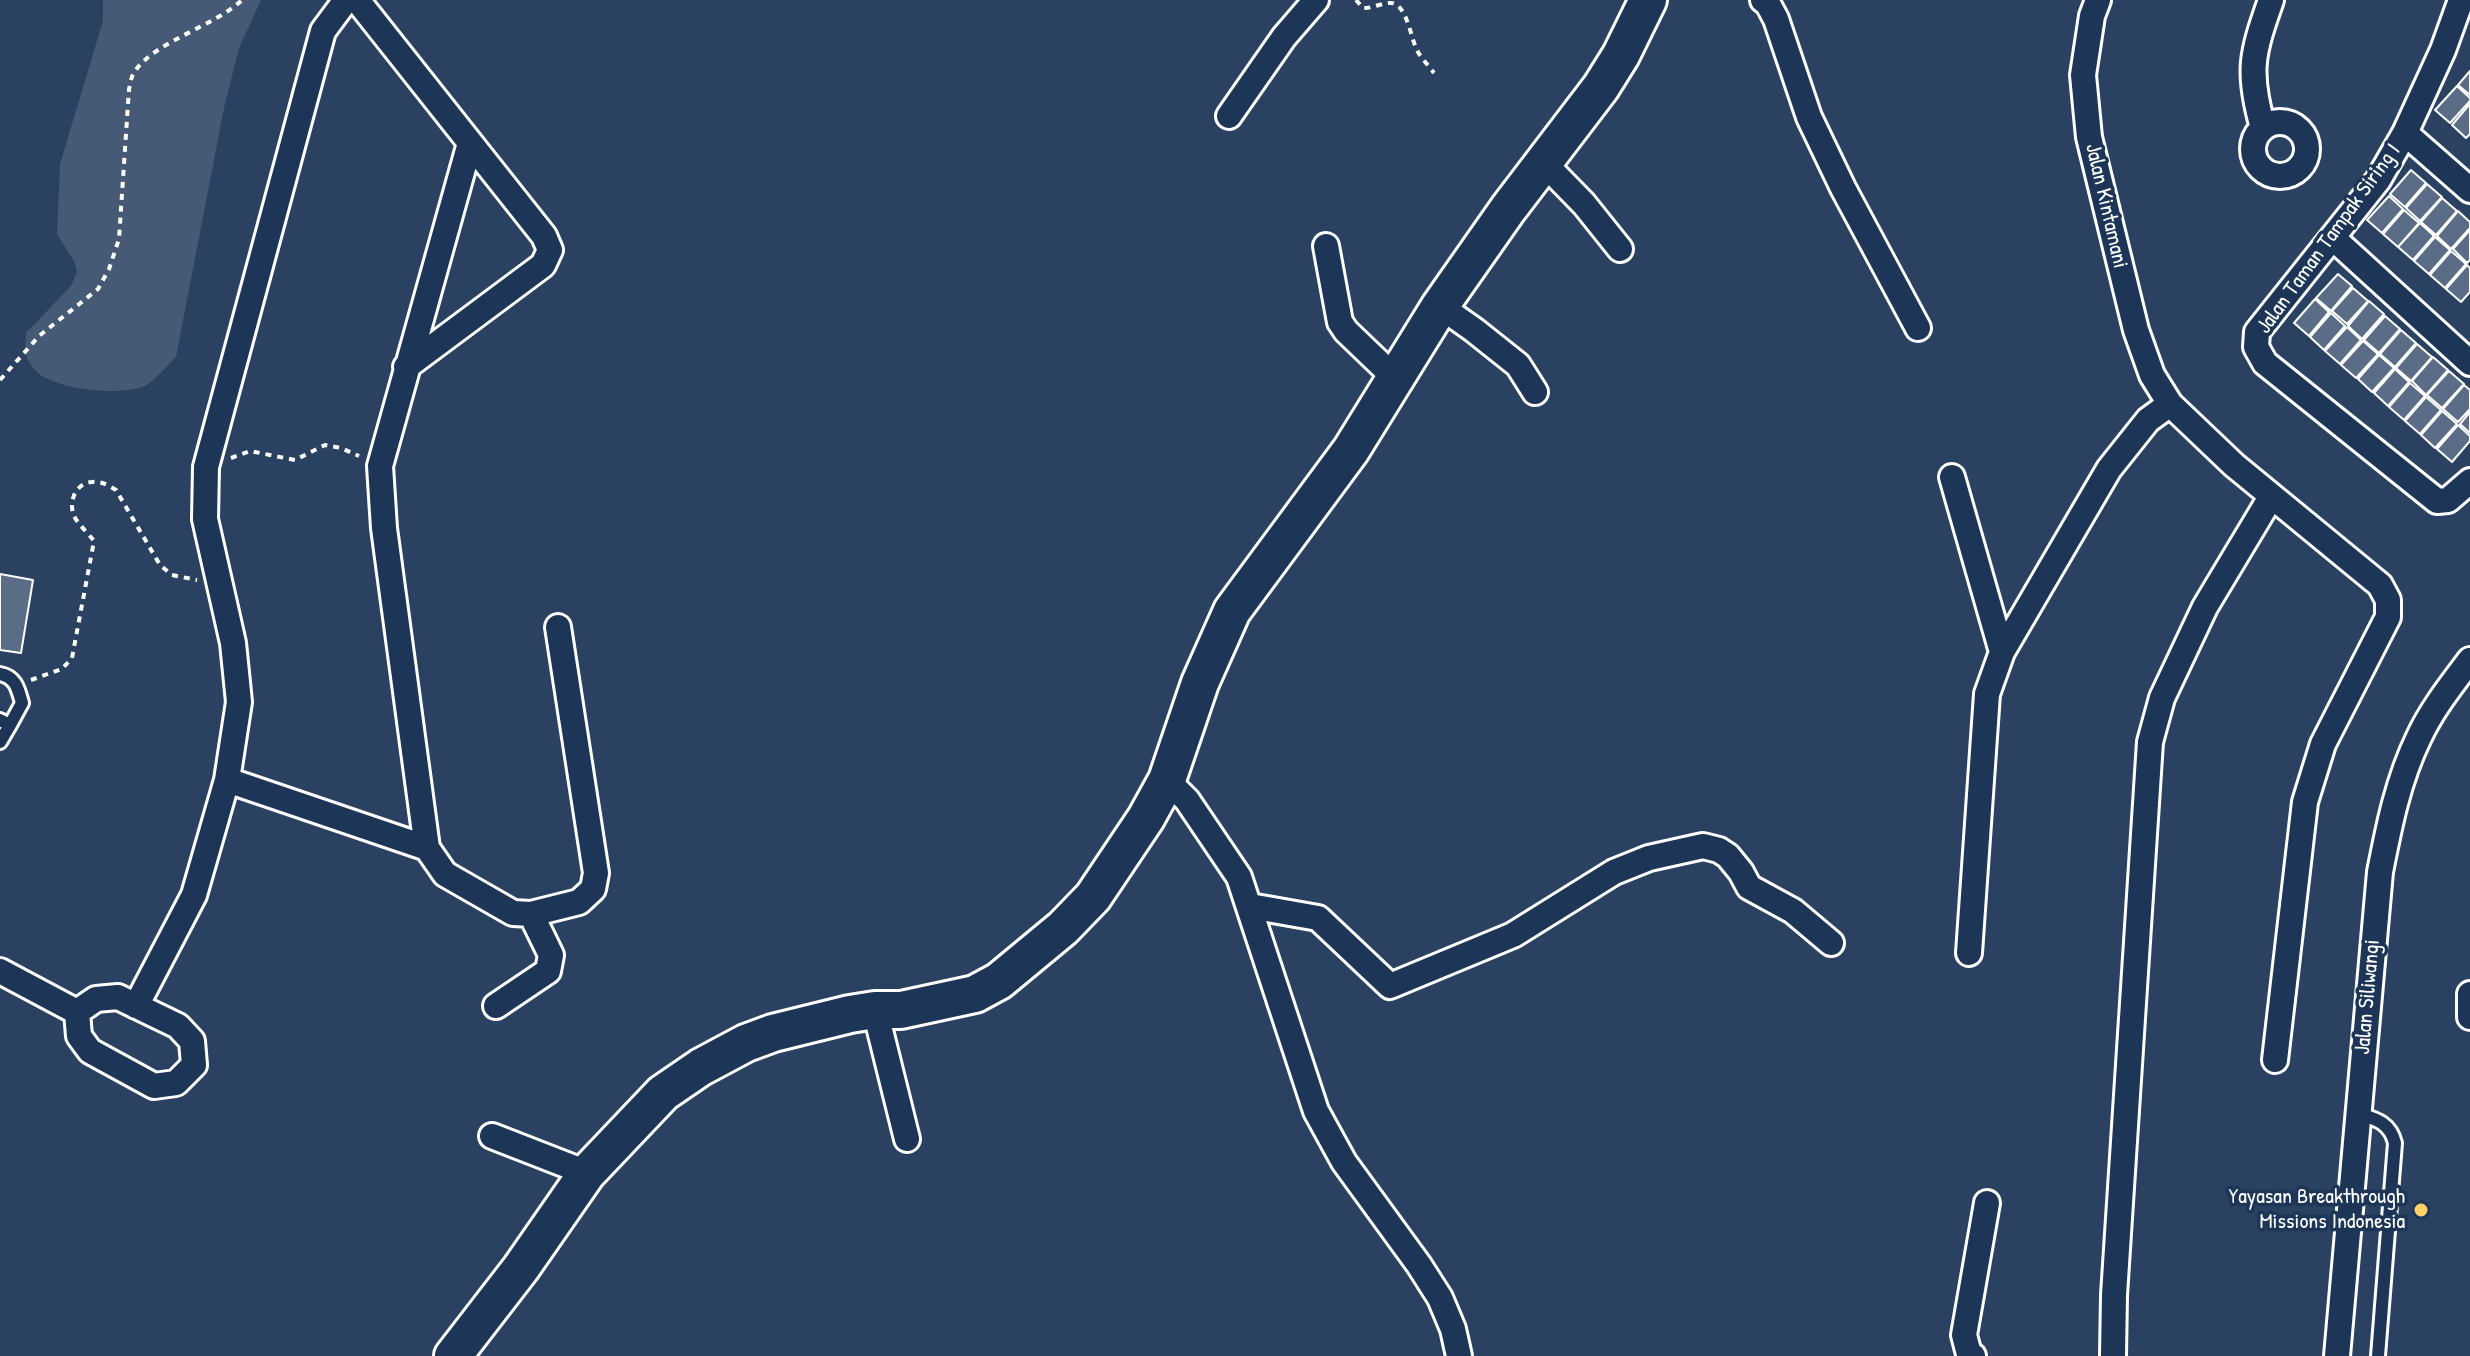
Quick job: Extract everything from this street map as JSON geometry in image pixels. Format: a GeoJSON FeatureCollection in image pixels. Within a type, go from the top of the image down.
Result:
{"type":"FeatureCollection","features":[{"type":"Feature","properties":{"kind":"street"},"geometry":{"type":"LineString","coordinates":[[136,1006],[194,895],[227,780],[239,702],[233,643],[205,519],[206,467],[323,31],[346,0]]}},
{"type":"Feature","properties":{"kind":"street"},"geometry":{"type":"LineString","coordinates":[[357,0],[544,236],[550,250],[543,265],[406,367]]}},
{"type":"Feature","properties":{"kind":"street"},"geometry":{"type":"LineString","coordinates":[[1229,116],[1284,37],[1316,0]]}},
{"type":"Feature","properties":{"kind":"street"},"geometry":{"type":"LineString","coordinates":[[458,1354],[587,1173],[663,1093],[701,1067],[746,1043],[773,1033],[875,1010],[901,1010],[975,994],[999,981],[1063,928],[1093,897],[1146,818],[1167,780],[1200,683],[1232,611],[1351,450],[1440,306],[1601,87],[1648,0]]}},
{"type":"Feature","properties":{"kind":"street"},"geometry":{"type":"LineString","coordinates":[[1763,0],[1776,19],[1816,131],[1918,328]]}},
{"type":"Feature","properties":{"kind":"street","name":"Jalan Kintamani"},"geometry":{"type":"LineString","coordinates":[[2098,0],[2089,29],[2083,75],[2089,137],[2136,330],[2152,375],[2170,404],[2271,497],[2380,585],[2388,600],[2388,617],[2323,744],[2305,802],[2275,1060]]}},
{"type":"Feature","properties":{"kind":"street"},"geometry":{"type":"LineString","coordinates":[[2263,128],[2253,93],[2253,65],[2271,0]]}},
{"type":"Feature","properties":{"kind":"street","name":"Jalan Taman Tampak Siring I"},"geometry":{"type":"LineString","coordinates":[[2462,14],[2405,133],[2378,180],[2257,332],[2256,347],[2265,363],[2437,501],[2448,500],[2470,481]]}},
{"type":"Feature","properties":{"kind":"street"},"geometry":{"type":"LineString","coordinates":[[2405,133],[2470,190]]}},
{"type":"Feature","properties":{"kind":"street"},"geometry":{"type":"LineString","coordinates":[[470,143],[380,466],[384,528],[427,848],[445,874],[513,913],[531,914],[579,902],[593,889],[596,873],[558,627]]}},
{"type":"Feature","properties":{"kind":"street"},"geometry":{"type":"LineString","coordinates":[[1543,162],[1584,204],[1620,249]]}},
{"type":"Feature","properties":{"kind":"street"},"geometry":{"type":"LineString","coordinates":[[2333,238],[2470,363]]}},
{"type":"Feature","properties":{"kind":"street"},"geometry":{"type":"LineString","coordinates":[[1326,246],[1340,322],[1396,379]]}},
{"type":"Feature","properties":{"kind":"street"},"geometry":{"type":"LineString","coordinates":[[1440,306],[1518,365],[1535,392]]}},
{"type":"Feature","properties":{"kind":"street"},"geometry":{"type":"LineString","coordinates":[[1969,953],[1987,694],[2002,652],[2109,469],[2148,420],[2170,404]]}},
{"type":"Feature","properties":{"kind":"street"},"geometry":{"type":"LineString","coordinates":[[1952,477],[2002,652]]}},
{"type":"Feature","properties":{"kind":"street"},"geometry":{"type":"LineString","coordinates":[[2113,1356],[2114,1295],[2150,742],[2162,698],[2205,607],[2271,497]]}},
{"type":"Feature","properties":{"kind":"street","name":"Jalan Siliwangi"},"geometry":{"type":"LineString","coordinates":[[2337,1356],[2380,872],[2391,814],[2406,766],[2420,735],[2439,701],[2470,660]]}},
{"type":"Feature","properties":{"kind":"street"},"geometry":{"type":"LineString","coordinates":[[227,780],[427,848]]}},
{"type":"Feature","properties":{"kind":"street"},"geometry":{"type":"LineString","coordinates":[[1167,780],[1187,800],[1239,877],[1316,1111],[1344,1162],[1440,1298],[1453,1329],[1459,1356]]}},
{"type":"Feature","properties":{"kind":"street"},"geometry":{"type":"LineString","coordinates":[[1250,906],[1318,918],[1390,986],[1513,935],[1614,872],[1649,858],[1703,846],[1728,856],[1749,887],[1793,911],[1831,943]]}},
{"type":"Feature","properties":{"kind":"street"},"geometry":{"type":"LineString","coordinates":[[496,1006],[548,971],[551,955],[531,914]]}},
{"type":"Feature","properties":{"kind":"street"},"geometry":{"type":"LineString","coordinates":[[0,971],[77,1012]]}},
{"type":"Feature","properties":{"kind":"street"},"geometry":{"type":"LineString","coordinates":[[2470,994],[2470,1017]]}},
{"type":"Feature","properties":{"kind":"street"},"geometry":{"type":"LineString","coordinates":[[118,997],[178,1026],[192,1041],[194,1065],[176,1083],[154,1086],[90,1051],[79,1036],[77,1012],[96,999],[118,997]]}},
{"type":"Feature","properties":{"kind":"street"},"geometry":{"type":"LineString","coordinates":[[875,1010],[907,1139]]}},
{"type":"Feature","properties":{"kind":"street"},"geometry":{"type":"LineString","coordinates":[[492,1136],[587,1173]]}},
{"type":"Feature","properties":{"kind":"street"},"geometry":{"type":"LineString","coordinates":[[1973,1356],[1969,1354],[1964,1335],[1987,1203]]}},
{"type":"Feature","properties":{"kind":"lane"},"geometry":{"type":"LineString","coordinates":[[0,674],[8,675],[17,684],[22,703],[5,722],[0,742]]}},
{"type":"Feature","properties":{"kind":"lane"},"geometry":{"type":"LineString","coordinates":[[2357,1113],[2386,1124],[2395,1143],[2378,1356]]}},
{"type":"Feature","properties":{"kind":"path"},"geometry":{"type":"LineString","coordinates":[[0,380],[39,336],[98,289],[109,269],[119,239],[129,89],[133,73],[147,57],[229,12],[242,0]]}},
{"type":"Feature","properties":{"kind":"path"},"geometry":{"type":"LineString","coordinates":[[1356,0],[1363,8],[1372,9],[1396,4],[1407,20],[1418,52],[1434,73]]}},
{"type":"Feature","properties":{"kind":"path"},"geometry":{"type":"LineString","coordinates":[[206,467],[250,451],[295,460],[325,445],[341,448],[380,466]]}},
{"type":"Feature","properties":{"kind":"path"},"geometry":{"type":"LineString","coordinates":[[17,684],[62,669],[72,658],[94,541],[74,517],[72,502],[77,488],[90,481],[104,483],[116,490],[160,565],[172,575],[218,584]]}},
{"type":"Feature","properties":{"kind":"shaded area"},"geometry":{"type":"Polygon","coordinates":[[[103,0],[261,0],[239,48],[224,108],[176,357],[148,384],[124,391],[89,390],[56,382],[34,369],[25,348],[26,333],[71,286],[77,272],[74,261],[57,234],[60,164],[103,21],[103,0]]]}},
{"type":"Feature","properties":{"kind":"building"},"geometry":{"type":"Polygon","coordinates":[[[2470,71],[2470,95],[2458,85],[2470,71]]]}},
{"type":"Feature","properties":{"kind":"building"},"geometry":{"type":"Polygon","coordinates":[[[2457,86],[2470,101],[2450,123],[2435,110],[2457,86]]]}},
{"type":"Feature","properties":{"kind":"building"},"geometry":{"type":"Polygon","coordinates":[[[2470,104],[2470,134],[2466,138],[2452,125],[2470,104]]]}},
{"type":"Feature","properties":{"kind":"building"},"geometry":{"type":"Polygon","coordinates":[[[2411,170],[2426,183],[2405,207],[2390,194],[2411,170]]]}},
{"type":"Feature","properties":{"kind":"building"},"geometry":{"type":"Polygon","coordinates":[[[2427,184],[2442,197],[2420,221],[2406,208],[2427,184]]]}},
{"type":"Feature","properties":{"kind":"building"},"geometry":{"type":"Polygon","coordinates":[[[2389,196],[2403,209],[2382,233],[2367,220],[2389,196]]]}},
{"type":"Feature","properties":{"kind":"building"},"geometry":{"type":"Polygon","coordinates":[[[2442,198],[2457,211],[2436,235],[2421,222],[2442,198]]]}},
{"type":"Feature","properties":{"kind":"building"},"geometry":{"type":"Polygon","coordinates":[[[2404,210],[2419,223],[2398,247],[2383,234],[2404,210]]]}},
{"type":"Feature","properties":{"kind":"building"},"geometry":{"type":"Polygon","coordinates":[[[2458,211],[2470,222],[2470,228],[2451,249],[2437,236],[2458,211]]]}},
{"type":"Feature","properties":{"kind":"building"},"geometry":{"type":"Polygon","coordinates":[[[2420,223],[2434,236],[2413,260],[2398,247],[2420,223]]]}},
{"type":"Feature","properties":{"kind":"building"},"geometry":{"type":"Polygon","coordinates":[[[2470,230],[2470,260],[2467,263],[2453,249],[2470,230]]]}},
{"type":"Feature","properties":{"kind":"building"},"geometry":{"type":"Polygon","coordinates":[[[2435,237],[2450,250],[2429,274],[2414,261],[2435,237]]]}},
{"type":"Feature","properties":{"kind":"building"},"geometry":{"type":"Polygon","coordinates":[[[2451,251],[2466,264],[2445,288],[2430,275],[2451,251]]]}},
{"type":"Feature","properties":{"kind":"building"},"geometry":{"type":"Polygon","coordinates":[[[2467,265],[2470,268],[2470,292],[2461,302],[2446,289],[2467,265]]]}},
{"type":"Feature","properties":{"kind":"building"},"geometry":{"type":"Polygon","coordinates":[[[2338,274],[2352,286],[2331,311],[2316,298],[2338,274]]]}},
{"type":"Feature","properties":{"kind":"building"},"geometry":{"type":"Polygon","coordinates":[[[2353,288],[2368,301],[2347,324],[2332,311],[2353,288]]]}},
{"type":"Feature","properties":{"kind":"building"},"geometry":{"type":"Polygon","coordinates":[[[2315,299],[2329,312],[2309,336],[2294,323],[2315,299]]]}},
{"type":"Feature","properties":{"kind":"building"},"geometry":{"type":"Polygon","coordinates":[[[2369,301],[2384,314],[2362,339],[2348,326],[2369,301]]]}},
{"type":"Feature","properties":{"kind":"building"},"geometry":{"type":"Polygon","coordinates":[[[2331,313],[2345,326],[2324,350],[2310,337],[2331,313]]]}},
{"type":"Feature","properties":{"kind":"building"},"geometry":{"type":"Polygon","coordinates":[[[2385,316],[2400,329],[2379,353],[2364,340],[2385,316]]]}},
{"type":"Feature","properties":{"kind":"building"},"geometry":{"type":"Polygon","coordinates":[[[2347,327],[2361,340],[2340,364],[2325,351],[2347,327]]]}},
{"type":"Feature","properties":{"kind":"building"},"geometry":{"type":"Polygon","coordinates":[[[2401,330],[2416,343],[2395,367],[2380,354],[2401,330]]]}},
{"type":"Feature","properties":{"kind":"building"},"geometry":{"type":"Polygon","coordinates":[[[2363,341],[2378,354],[2356,378],[2341,365],[2363,341]]]}},
{"type":"Feature","properties":{"kind":"building"},"geometry":{"type":"Polygon","coordinates":[[[2417,344],[2432,357],[2411,381],[2396,368],[2417,344]]]}},
{"type":"Feature","properties":{"kind":"building"},"geometry":{"type":"Polygon","coordinates":[[[2379,355],[2394,368],[2372,392],[2358,379],[2379,355]]]}},
{"type":"Feature","properties":{"kind":"building"},"geometry":{"type":"Polygon","coordinates":[[[2433,357],[2448,370],[2426,395],[2412,381],[2433,357]]]}},
{"type":"Feature","properties":{"kind":"building"},"geometry":{"type":"Polygon","coordinates":[[[2395,369],[2409,382],[2388,406],[2374,393],[2395,369]]]}},
{"type":"Feature","properties":{"kind":"building"},"geometry":{"type":"Polygon","coordinates":[[[2449,371],[2464,384],[2442,408],[2427,395],[2449,371]]]}},
{"type":"Feature","properties":{"kind":"building"},"geometry":{"type":"Polygon","coordinates":[[[2410,383],[2425,396],[2404,420],[2389,407],[2410,383]]]}},
{"type":"Feature","properties":{"kind":"building"},"geometry":{"type":"Polygon","coordinates":[[[2464,385],[2470,390],[2470,409],[2458,422],[2443,409],[2464,385]]]}},
{"type":"Feature","properties":{"kind":"building"},"geometry":{"type":"Polygon","coordinates":[[[2426,397],[2441,410],[2420,434],[2405,421],[2426,397]]]}},
{"type":"Feature","properties":{"kind":"building"},"geometry":{"type":"Polygon","coordinates":[[[2442,411],[2457,424],[2435,448],[2421,435],[2442,411]]]}},
{"type":"Feature","properties":{"kind":"building"},"geometry":{"type":"Polygon","coordinates":[[[2470,412],[2470,433],[2460,424],[2470,412]]]}},
{"type":"Feature","properties":{"kind":"building"},"geometry":{"type":"Polygon","coordinates":[[[2458,425],[2470,436],[2470,441],[2452,462],[2437,449],[2458,425]]]}},
{"type":"Feature","properties":{"kind":"building"},"geometry":{"type":"Polygon","coordinates":[[[0,574],[33,580],[21,653],[0,650],[0,574]]]}},
{"type":"Feature","properties":{"kind":"place","name":"Yayasan Breakthrough Missions Indonesia"},"geometry":{"type":"Point","coordinates":[2421,1210]}}]}
